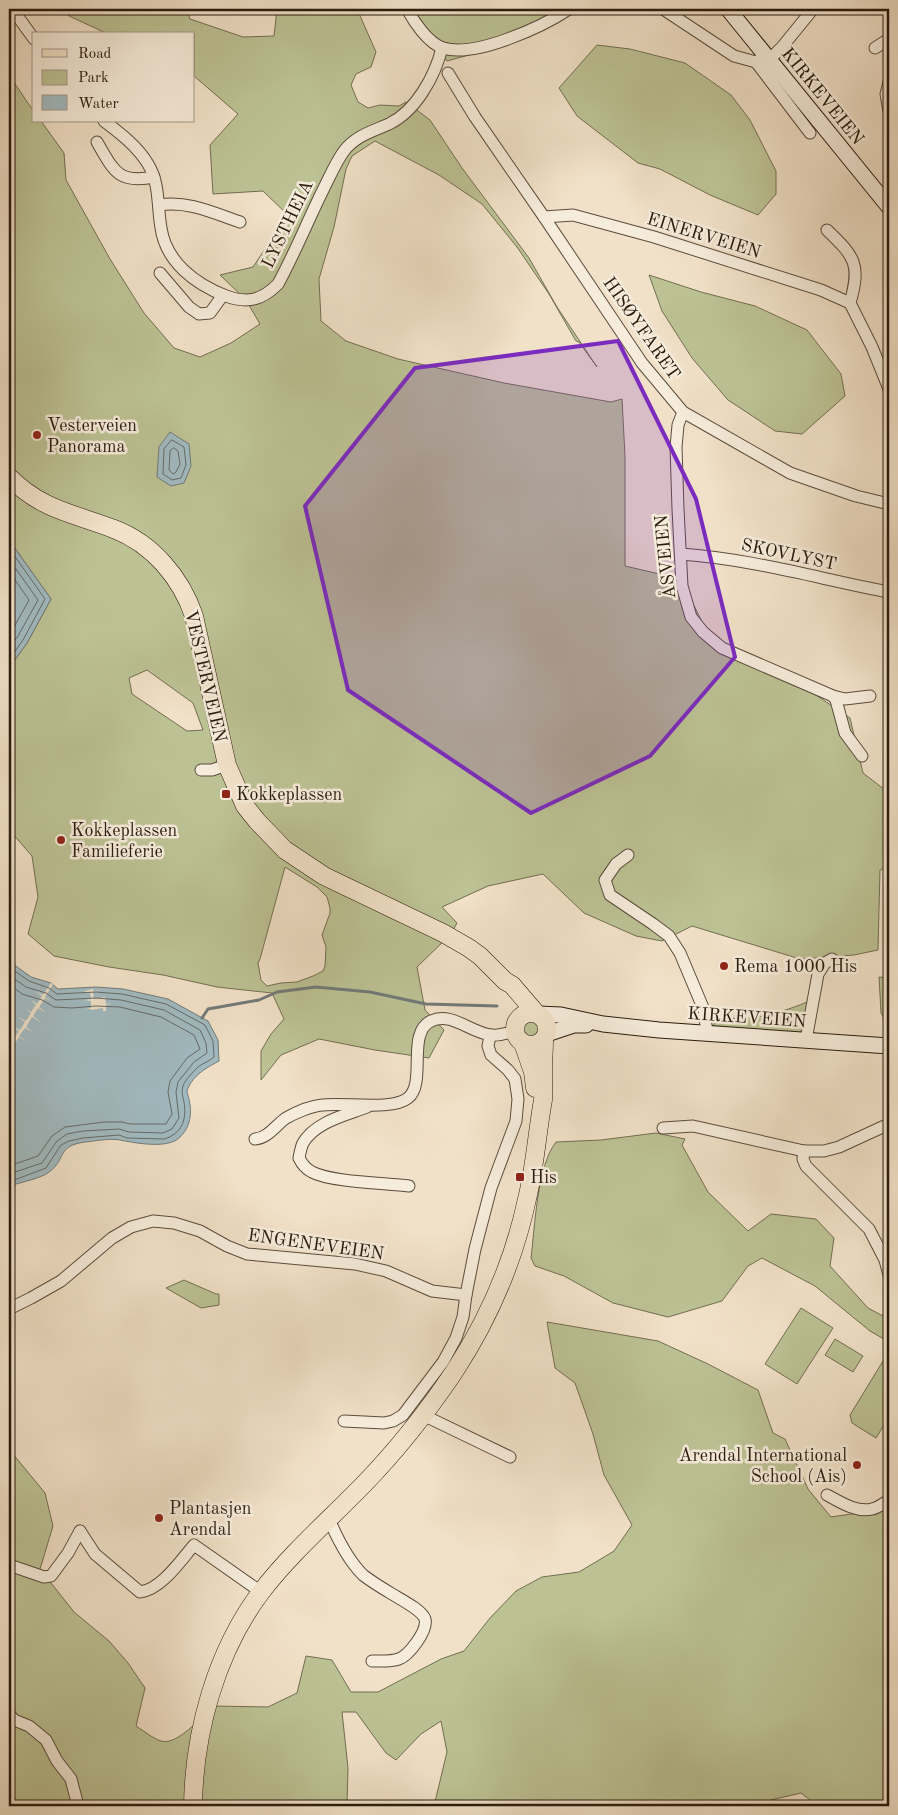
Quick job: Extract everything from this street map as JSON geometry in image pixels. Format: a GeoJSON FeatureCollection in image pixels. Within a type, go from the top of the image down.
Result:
{"type":"FeatureCollection","features":[{"type":"Feature","properties":{"kind":"main road","name":"KIRKEVEIEN"},"geometry":{"type":"LineString","coordinates":[[728,9],[764,59],[889,207]]}},
{"type":"Feature","properties":{"kind":"main road","name":"VESTERVEIEN"},"geometry":{"type":"LineString","coordinates":[[9,477],[41,503],[60,512],[116,530],[143,545],[155,554],[173,575],[188,600],[194,616],[227,765],[245,806],[274,840],[294,858],[324,876],[455,939],[480,956],[505,981],[512,985],[537,1014]]}},
{"type":"Feature","properties":{"kind":"main road","name":"VESTERVEIEN"},"geometry":{"type":"LineString","coordinates":[[505,981],[518,1033],[533,1072],[539,1114]]}},
{"type":"Feature","properties":{"kind":"main road","name":"KIRKEVEIEN"},"geometry":{"type":"LineString","coordinates":[[537,1014],[561,1015],[603,1024]]}},
{"type":"Feature","properties":{"kind":"main road"},"geometry":{"type":"LineString","coordinates":[[537,1014],[545,1020],[546,1036],[541,1042],[532,1045],[518,1033],[521,1016],[537,1014]]}},
{"type":"Feature","properties":{"kind":"main road","name":"KIRKEVEIEN"},"geometry":{"type":"LineString","coordinates":[[546,1036],[574,1025],[603,1024],[889,1046]]}},
{"type":"Feature","properties":{"kind":"main road","name":"VESTERVEIEN"},"geometry":{"type":"LineString","coordinates":[[193,1806],[196,1771],[209,1699],[221,1665],[239,1626],[262,1592],[329,1519],[386,1461],[424,1415],[455,1370],[475,1336],[510,1260],[528,1198],[537,1141],[539,1114],[543,1098],[546,1036]]}},
{"type":"Feature","properties":{"kind":"street"},"geometry":{"type":"LineString","coordinates":[[407,9],[425,35],[442,48],[458,49],[481,47],[525,33],[569,9]]}},
{"type":"Feature","properties":{"kind":"street"},"geometry":{"type":"LineString","coordinates":[[663,9],[734,56],[764,59],[782,47],[813,9]]}},
{"type":"Feature","properties":{"kind":"street"},"geometry":{"type":"LineString","coordinates":[[13,10],[32,36]]}},
{"type":"Feature","properties":{"kind":"street"},"geometry":{"type":"LineString","coordinates":[[875,48],[889,39]]}},
{"type":"Feature","properties":{"kind":"street","name":"LYSTHEIA"},"geometry":{"type":"LineString","coordinates":[[105,122],[140,153],[148,165],[158,191],[160,228],[167,250],[179,267],[195,280],[223,295],[246,301],[254,300],[264,296],[278,284],[328,181],[345,151],[364,134],[391,123],[406,112],[438,63],[442,48]]}},
{"type":"Feature","properties":{"kind":"street"},"geometry":{"type":"LineString","coordinates":[[764,59],[810,133]]}},
{"type":"Feature","properties":{"kind":"street","name":"HISØYFARET"},"geometry":{"type":"LineString","coordinates":[[448,73],[475,117],[642,363],[684,412],[790,473],[856,496],[889,504]]}},
{"type":"Feature","properties":{"kind":"street"},"geometry":{"type":"LineString","coordinates":[[889,83],[886,94],[889,111]]}},
{"type":"Feature","properties":{"kind":"street"},"geometry":{"type":"LineString","coordinates":[[97,142],[109,162],[125,178],[138,180],[154,177]]}},
{"type":"Feature","properties":{"kind":"street"},"geometry":{"type":"LineString","coordinates":[[159,205],[180,204],[211,211],[240,222]]}},
{"type":"Feature","properties":{"kind":"street","name":"EINERVEIEN"},"geometry":{"type":"LineString","coordinates":[[544,216],[572,215],[654,237],[821,290],[850,303]]}},
{"type":"Feature","properties":{"kind":"street"},"geometry":{"type":"LineString","coordinates":[[827,230],[849,251],[856,270],[855,286],[850,303],[872,346],[889,389]]}},
{"type":"Feature","properties":{"kind":"street"},"geometry":{"type":"LineString","coordinates":[[160,273],[189,307],[199,314],[210,312],[223,295]]}},
{"type":"Feature","properties":{"kind":"street","name":"ÅSVEIEN"},"geometry":{"type":"LineString","coordinates":[[684,412],[678,425],[676,447],[682,586],[691,617],[703,632],[722,648],[833,696],[844,699],[870,696]]}},
{"type":"Feature","properties":{"kind":"street","name":"SKOVLYST"},"geometry":{"type":"LineString","coordinates":[[681,554],[759,564],[889,592]]}},
{"type":"Feature","properties":{"kind":"street"},"geometry":{"type":"LineString","coordinates":[[833,696],[836,700],[845,734],[862,756]]}},
{"type":"Feature","properties":{"kind":"street","name":"VESTERVEIEN"},"geometry":{"type":"LineString","coordinates":[[200,770],[212,770],[227,765]]}},
{"type":"Feature","properties":{"kind":"street"},"geometry":{"type":"LineString","coordinates":[[628,855],[616,864],[605,880],[610,895],[669,936],[694,982],[704,1010],[707,1033]]}},
{"type":"Feature","properties":{"kind":"street"},"geometry":{"type":"LineString","coordinates":[[806,1040],[818,974],[825,963],[832,959]]}},
{"type":"Feature","properties":{"kind":"street"},"geometry":{"type":"LineString","coordinates":[[255,1139],[260,1139],[287,1118],[320,1105],[387,1105],[400,1103],[409,1098],[414,1090],[419,1040],[423,1028],[430,1022],[448,1019],[490,1036],[518,1033]]}},
{"type":"Feature","properties":{"kind":"street"},"geometry":{"type":"LineString","coordinates":[[344,1421],[384,1423],[393,1421],[403,1415],[443,1362],[456,1338],[463,1317],[475,1249],[491,1188],[516,1121],[518,1099],[515,1079],[491,1055],[488,1046],[490,1036]]}},
{"type":"Feature","properties":{"kind":"street"},"geometry":{"type":"LineString","coordinates":[[374,1105],[324,1124],[312,1131],[302,1144],[298,1158],[302,1165],[312,1173],[328,1178],[409,1186]]}},
{"type":"Feature","properties":{"kind":"street"},"geometry":{"type":"LineString","coordinates":[[663,1128],[693,1126],[804,1151],[824,1151],[839,1147],[889,1124]]}},
{"type":"Feature","properties":{"kind":"street"},"geometry":{"type":"LineString","coordinates":[[804,1151],[803,1159],[806,1166],[869,1229],[885,1260],[889,1275]]}},
{"type":"Feature","properties":{"kind":"street","name":"ENGENEVEIEN"},"geometry":{"type":"LineString","coordinates":[[9,1308],[61,1281],[112,1238],[131,1227],[153,1221],[174,1223],[200,1231],[227,1246],[247,1254],[355,1264],[386,1271],[432,1291],[466,1295]]}},
{"type":"Feature","properties":{"kind":"street"},"geometry":{"type":"LineString","coordinates":[[424,1415],[510,1458]]}},
{"type":"Feature","properties":{"kind":"street"},"geometry":{"type":"LineString","coordinates":[[827,1495],[858,1509],[871,1510],[889,1500]]}},
{"type":"Feature","properties":{"kind":"street"},"geometry":{"type":"LineString","coordinates":[[329,1519],[348,1554],[362,1574],[421,1614],[425,1620],[424,1631],[401,1658],[392,1661],[372,1660]]}},
{"type":"Feature","properties":{"kind":"street"},"geometry":{"type":"LineString","coordinates":[[9,1565],[44,1577],[52,1576],[80,1531],[95,1554],[140,1592],[148,1591],[162,1580],[194,1545],[262,1592]]}},
{"type":"Feature","properties":{"kind":"street"},"geometry":{"type":"LineString","coordinates":[[9,1714],[14,1720],[30,1726],[46,1740],[57,1762],[71,1779],[78,1806]]}},
{"type":"Feature","properties":{"kind":"highlighted area"},"geometry":{"type":"Polygon","coordinates":[[[618,341],[696,499],[735,657],[650,756],[531,813],[348,690],[305,506],[415,368],[618,341]]]}},
{"type":"Feature","properties":{"kind":"green space"},"geometry":{"type":"Polygon","coordinates":[[[65,9],[187,9],[190,19],[243,37],[274,36],[277,9],[357,9],[376,52],[371,67],[356,74],[351,85],[358,102],[368,108],[380,105],[399,106],[406,102],[430,120],[462,168],[529,258],[557,307],[597,367],[579,342],[576,341],[549,294],[517,247],[482,204],[439,175],[375,141],[352,156],[346,169],[334,227],[319,279],[321,321],[346,341],[398,359],[504,383],[611,402],[622,399],[625,456],[625,566],[681,579],[707,632],[754,662],[804,687],[850,718],[863,773],[889,793],[889,866],[880,870],[878,950],[854,955],[800,959],[692,926],[662,941],[636,936],[584,913],[543,874],[488,886],[442,907],[457,923],[451,934],[417,967],[425,1010],[444,1030],[429,1058],[319,1039],[281,1055],[261,1080],[261,1051],[271,1034],[284,1019],[272,993],[217,987],[163,975],[54,956],[28,934],[38,897],[32,856],[12,833],[9,834],[9,668],[27,643],[51,599],[9,540],[9,75],[32,109],[32,122],[42,122],[64,153],[66,180],[110,259],[144,313],[174,348],[200,357],[231,343],[260,324],[246,300],[220,275],[253,267],[288,215],[263,191],[213,194],[210,145],[238,114],[195,77],[195,32],[104,32],[69,16],[65,9]],[[147,670],[129,678],[132,694],[187,731],[203,730],[193,703],[147,670]],[[285,867],[258,963],[261,980],[267,986],[297,982],[323,971],[326,947],[322,935],[330,908],[327,897],[317,887],[285,867]]]}},
{"type":"Feature","properties":{"kind":"green space"},"geometry":{"type":"Polygon","coordinates":[[[404,9],[568,9],[502,46],[447,61],[404,9]]]}},
{"type":"Feature","properties":{"kind":"green space"},"geometry":{"type":"Polygon","coordinates":[[[597,45],[630,49],[685,63],[731,95],[750,120],[776,171],[776,194],[758,215],[710,195],[660,169],[638,163],[577,116],[559,88],[597,45]]]}},
{"type":"Feature","properties":{"kind":"green space"},"geometry":{"type":"Polygon","coordinates":[[[649,275],[701,292],[755,306],[807,330],[841,374],[845,396],[802,434],[775,431],[728,400],[692,358],[662,311],[649,275]]]}},
{"type":"Feature","properties":{"kind":"green space"},"geometry":{"type":"Polygon","coordinates":[[[879,977],[889,978],[889,1040],[883,1040],[887,1024],[881,1013],[879,977]]]}},
{"type":"Feature","properties":{"kind":"green space"},"geometry":{"type":"Polygon","coordinates":[[[812,1000],[806,1034],[716,1028],[713,1025],[718,1017],[755,1017],[789,1009],[812,1000]]]}},
{"type":"Feature","properties":{"kind":"green space"},"geometry":{"type":"Polygon","coordinates":[[[531,1020],[537,1023],[540,1029],[537,1035],[531,1038],[525,1035],[522,1029],[525,1023],[531,1020]]]}},
{"type":"Feature","properties":{"kind":"green space"},"geometry":{"type":"Polygon","coordinates":[[[656,1133],[685,1139],[682,1145],[708,1192],[748,1231],[771,1214],[816,1219],[834,1238],[830,1266],[868,1308],[883,1316],[889,1286],[889,1342],[870,1331],[815,1286],[762,1258],[748,1266],[722,1301],[668,1317],[613,1303],[564,1276],[535,1266],[531,1258],[538,1197],[545,1166],[556,1142],[601,1140],[656,1133]]]}},
{"type":"Feature","properties":{"kind":"green space"},"geometry":{"type":"Polygon","coordinates":[[[184,1280],[219,1294],[219,1305],[201,1308],[166,1288],[184,1280]]]}},
{"type":"Feature","properties":{"kind":"green space"},"geometry":{"type":"Polygon","coordinates":[[[801,1308],[833,1328],[797,1384],[765,1364],[801,1308]]]}},
{"type":"Feature","properties":{"kind":"green space"},"geometry":{"type":"Polygon","coordinates":[[[547,1322],[658,1341],[758,1390],[773,1433],[785,1439],[808,1489],[831,1517],[872,1511],[889,1500],[889,1806],[818,1806],[801,1793],[762,1802],[761,1806],[434,1806],[447,1752],[441,1721],[421,1734],[396,1760],[386,1753],[356,1712],[342,1712],[348,1768],[347,1806],[9,1806],[9,1423],[13,1454],[45,1493],[53,1526],[40,1569],[74,1612],[109,1641],[128,1663],[145,1688],[136,1726],[158,1740],[167,1741],[189,1730],[212,1706],[268,1707],[297,1693],[306,1656],[332,1660],[351,1692],[378,1692],[441,1659],[464,1651],[490,1618],[516,1591],[542,1577],[579,1572],[614,1551],[632,1525],[604,1475],[593,1434],[575,1383],[555,1368],[547,1322]]]}},
{"type":"Feature","properties":{"kind":"green space"},"geometry":{"type":"Polygon","coordinates":[[[835,1339],[863,1356],[853,1372],[825,1355],[835,1339]]]}},
{"type":"Feature","properties":{"kind":"green space"},"geometry":{"type":"Polygon","coordinates":[[[883,1361],[889,1365],[889,1417],[876,1438],[852,1423],[850,1415],[883,1361]]]}},
{"type":"Feature","properties":{"kind":"water"},"geometry":{"type":"Polygon","coordinates":[[[170,432],[189,444],[191,466],[184,483],[171,486],[157,477],[159,447],[170,432]]]}},
{"type":"Feature","properties":{"kind":"water"},"geometry":{"type":"Polygon","coordinates":[[[9,540],[51,599],[27,643],[9,668],[9,540]]]}},
{"type":"Feature","properties":{"kind":"water"},"geometry":{"type":"Polygon","coordinates":[[[9,961],[31,977],[51,983],[58,989],[96,987],[123,989],[168,999],[208,1021],[218,1040],[219,1061],[206,1068],[188,1088],[190,1120],[179,1138],[159,1144],[142,1144],[112,1139],[76,1144],[66,1150],[55,1167],[49,1172],[37,1178],[13,1185],[9,1195],[9,961]]]}},
{"type":"Feature","properties":{"kind":"pier"},"geometry":{"type":"Polygon","coordinates":[[[51,983],[53,984],[45,997],[54,1003],[45,998],[39,1007],[47,1013],[38,1008],[33,1016],[41,1022],[32,1017],[26,1027],[34,1032],[25,1028],[19,1036],[28,1042],[19,1037],[15,1043],[9,1036],[14,1039],[19,1031],[12,1026],[20,1030],[25,1022],[18,1017],[26,1021],[31,1013],[24,1008],[31,1012],[36,1005],[30,999],[37,1004],[42,996],[35,991],[43,995],[51,983]]]}},
{"type":"Feature","properties":{"kind":"pier"},"geometry":{"type":"Polygon","coordinates":[[[93,989],[93,991],[101,990],[93,992],[94,999],[105,997],[106,1004],[112,1003],[106,1005],[106,1011],[103,1011],[103,1008],[85,1009],[91,1008],[91,1001],[84,1000],[91,999],[90,992],[83,992],[93,989]]]}},
{"type":"Feature","properties":{"kind":"waterway"},"geometry":{"type":"LineString","coordinates":[[202,1018],[208,1009],[259,1000],[277,992],[316,987],[370,992],[426,1004],[497,1006]]}},
{"type":"Feature","properties":{"kind":"place","name":"Vesterveien Panorama"},"geometry":{"type":"Point","coordinates":[37,435]}},
{"type":"Feature","properties":{"kind":"place","name":"Kokkeplassen"},"geometry":{"type":"Point","coordinates":[226,794]}},
{"type":"Feature","properties":{"kind":"place","name":"Kokkeplassen Familieferie"},"geometry":{"type":"Point","coordinates":[61,840]}},
{"type":"Feature","properties":{"kind":"place","name":"Rema 1000 His"},"geometry":{"type":"Point","coordinates":[724,966]}},
{"type":"Feature","properties":{"kind":"place","name":"His"},"geometry":{"type":"Point","coordinates":[520,1177]}},
{"type":"Feature","properties":{"kind":"place","name":"Arendal International School (Ais)"},"geometry":{"type":"Point","coordinates":[857,1465]}},
{"type":"Feature","properties":{"kind":"place","name":"Plantasjen Arendal"},"geometry":{"type":"Point","coordinates":[159,1518]}}]}
